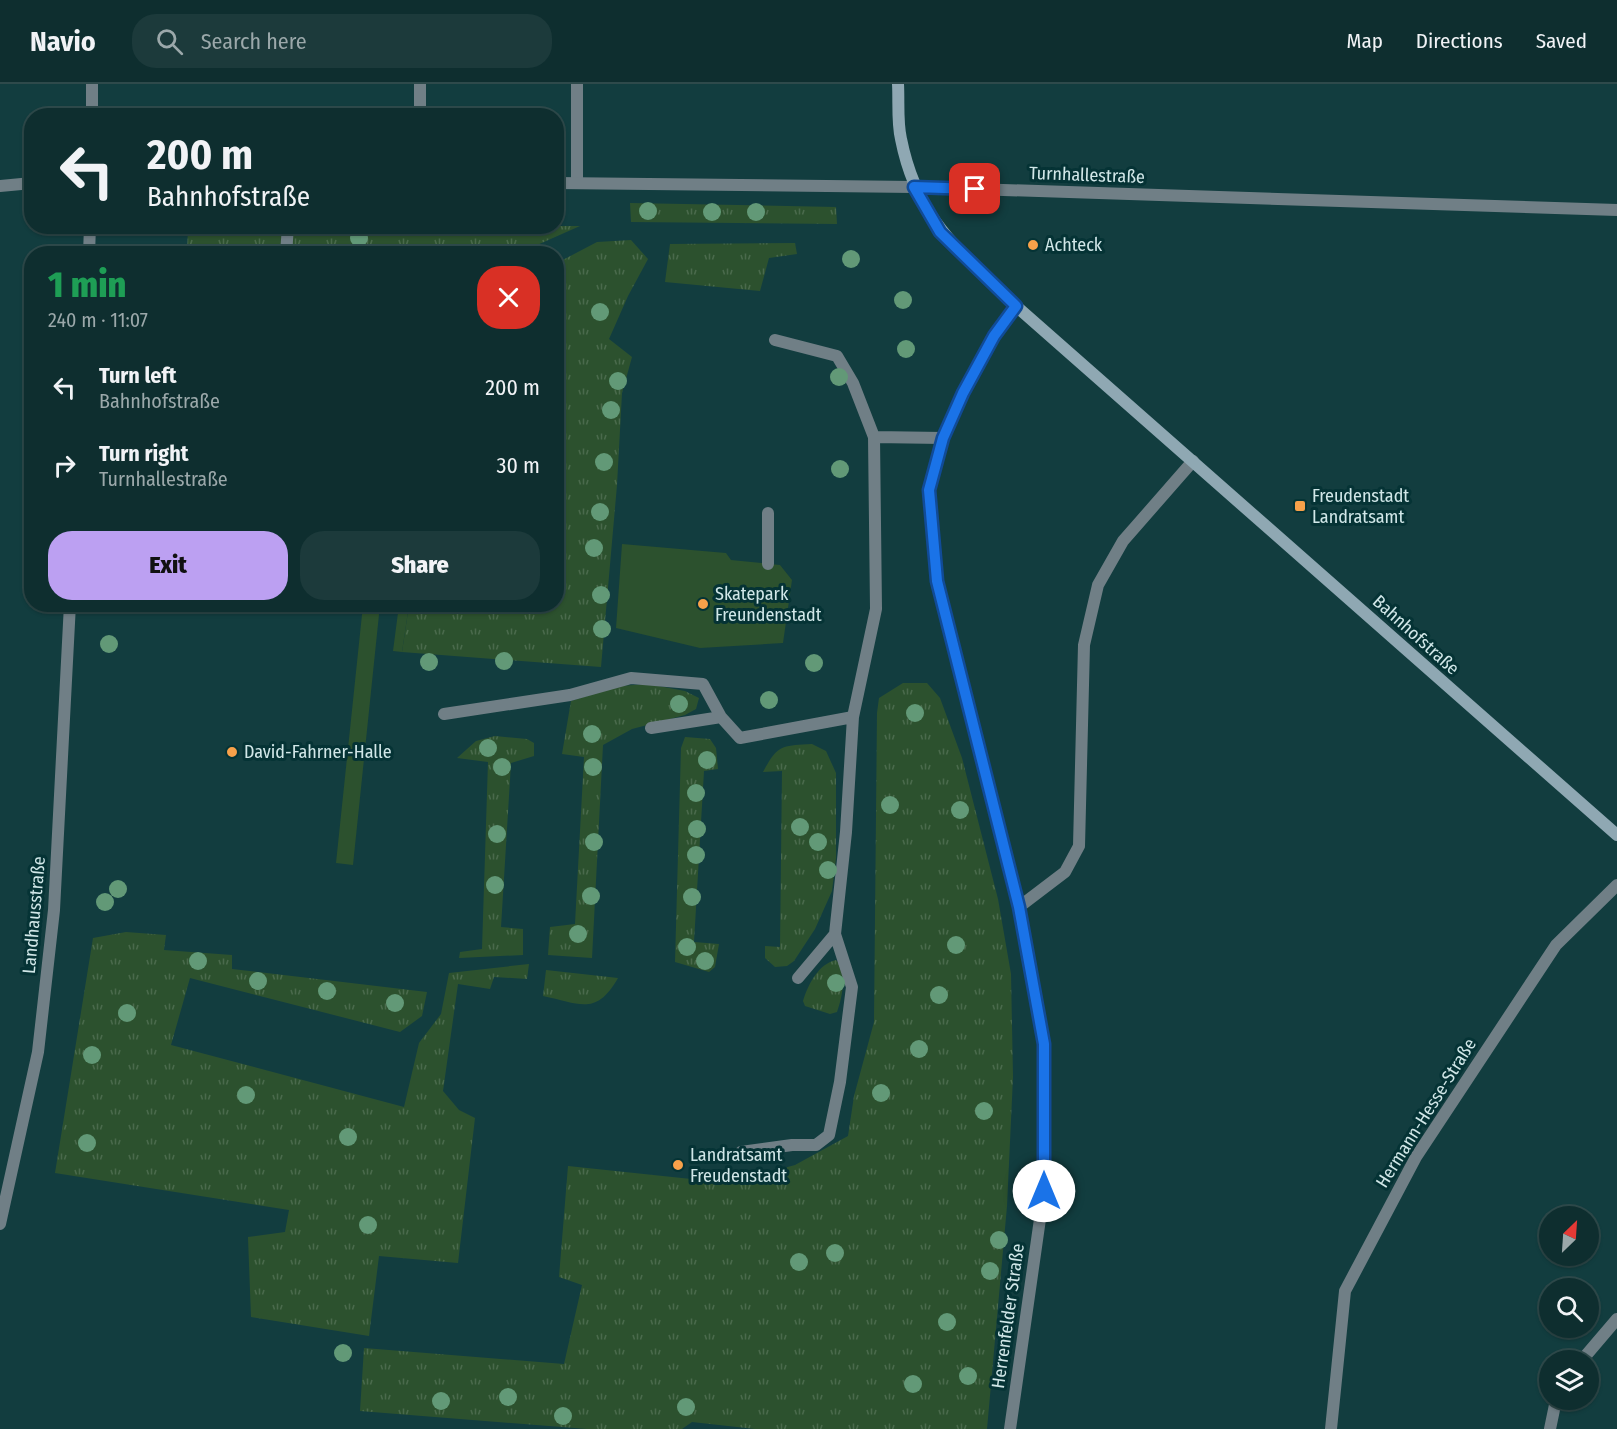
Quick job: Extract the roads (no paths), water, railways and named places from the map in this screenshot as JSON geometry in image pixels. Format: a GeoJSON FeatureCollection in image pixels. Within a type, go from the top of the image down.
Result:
{"type":"FeatureCollection","features":[{"type":"Feature","properties":{"kind":"street"},"geometry":{"type":"LineString","coordinates":[[92,84],[92,108]]}},
{"type":"Feature","properties":{"kind":"street"},"geometry":{"type":"LineString","coordinates":[[420,84],[420,108]]}},
{"type":"Feature","properties":{"kind":"street"},"geometry":{"type":"LineString","coordinates":[[577,84],[577,183]]}},
{"type":"Feature","properties":{"kind":"street","name":"Bahnhofstraße"},"geometry":{"type":"LineString","coordinates":[[898,84],[900,137],[914,187],[940,232],[1016,306],[1617,836]]}},
{"type":"Feature","properties":{"kind":"street","name":"Turnhallestraße"},"geometry":{"type":"LineString","coordinates":[[564,183],[914,187],[1617,210]]}},
{"type":"Feature","properties":{"kind":"street"},"geometry":{"type":"LineString","coordinates":[[0,186],[24,184]]}},
{"type":"Feature","properties":{"kind":"street","name":"Herrenfelder Straße"},"geometry":{"type":"LineString","coordinates":[[1010,1429],[1044,1191],[1044,1044],[1019,907],[937,581],[929,490],[943,438],[978,364],[994,336],[1016,306]]}},
{"type":"Feature","properties":{"kind":"street"},"geometry":{"type":"LineString","coordinates":[[741,1152],[792,1145],[816,1145],[829,1135],[840,1082],[852,987],[836,934],[846,832],[853,717],[876,609],[874,437],[853,383],[837,356],[775,340]]}},
{"type":"Feature","properties":{"kind":"street"},"geometry":{"type":"LineString","coordinates":[[874,437],[943,438]]}},
{"type":"Feature","properties":{"kind":"street"},"geometry":{"type":"LineString","coordinates":[[1019,907],[1065,872],[1079,846],[1084,645],[1098,585],[1123,541],[1193,461]]}},
{"type":"Feature","properties":{"kind":"street"},"geometry":{"type":"LineString","coordinates":[[768,513],[768,564]]}},
{"type":"Feature","properties":{"kind":"street","name":"Landhausstraße"},"geometry":{"type":"LineString","coordinates":[[0,1224],[3,1196],[38,1052],[54,910],[70,612]]}},
{"type":"Feature","properties":{"kind":"street"},"geometry":{"type":"LineString","coordinates":[[444,714],[570,695],[631,678],[703,684],[721,717],[740,738],[853,717]]}},
{"type":"Feature","properties":{"kind":"street"},"geometry":{"type":"LineString","coordinates":[[651,728],[721,717]]}},
{"type":"Feature","properties":{"kind":"street","name":"Hermann-Hesse-Straße"},"geometry":{"type":"LineString","coordinates":[[1331,1429],[1345,1291],[1416,1157],[1556,945],[1617,885]]}},
{"type":"Feature","properties":{"kind":"street"},"geometry":{"type":"LineString","coordinates":[[798,978],[836,934]]}},
{"type":"Feature","properties":{"kind":"street"},"geometry":{"type":"LineString","coordinates":[[1591,1350],[1617,1319]]}},
{"type":"Feature","properties":{"kind":"street"},"geometry":{"type":"LineString","coordinates":[[1550,1429],[1554,1410]]}},
{"type":"Feature","properties":{"kind":"place","name":"Achteck"},"geometry":{"type":"Point","coordinates":[1033,245]}},
{"type":"Feature","properties":{"kind":"place","name":"Freudenstadt Landratsamt"},"geometry":{"type":"Point","coordinates":[1300,506]}},
{"type":"Feature","properties":{"kind":"place","name":"Skatepark Freundenstadt"},"geometry":{"type":"Point","coordinates":[703,604]}},
{"type":"Feature","properties":{"kind":"place","name":"David-Fahrner-Halle"},"geometry":{"type":"Point","coordinates":[232,752]}},
{"type":"Feature","properties":{"kind":"place","name":"Landratsamt Freudenstadt"},"geometry":{"type":"Point","coordinates":[678,1165]}}]}
